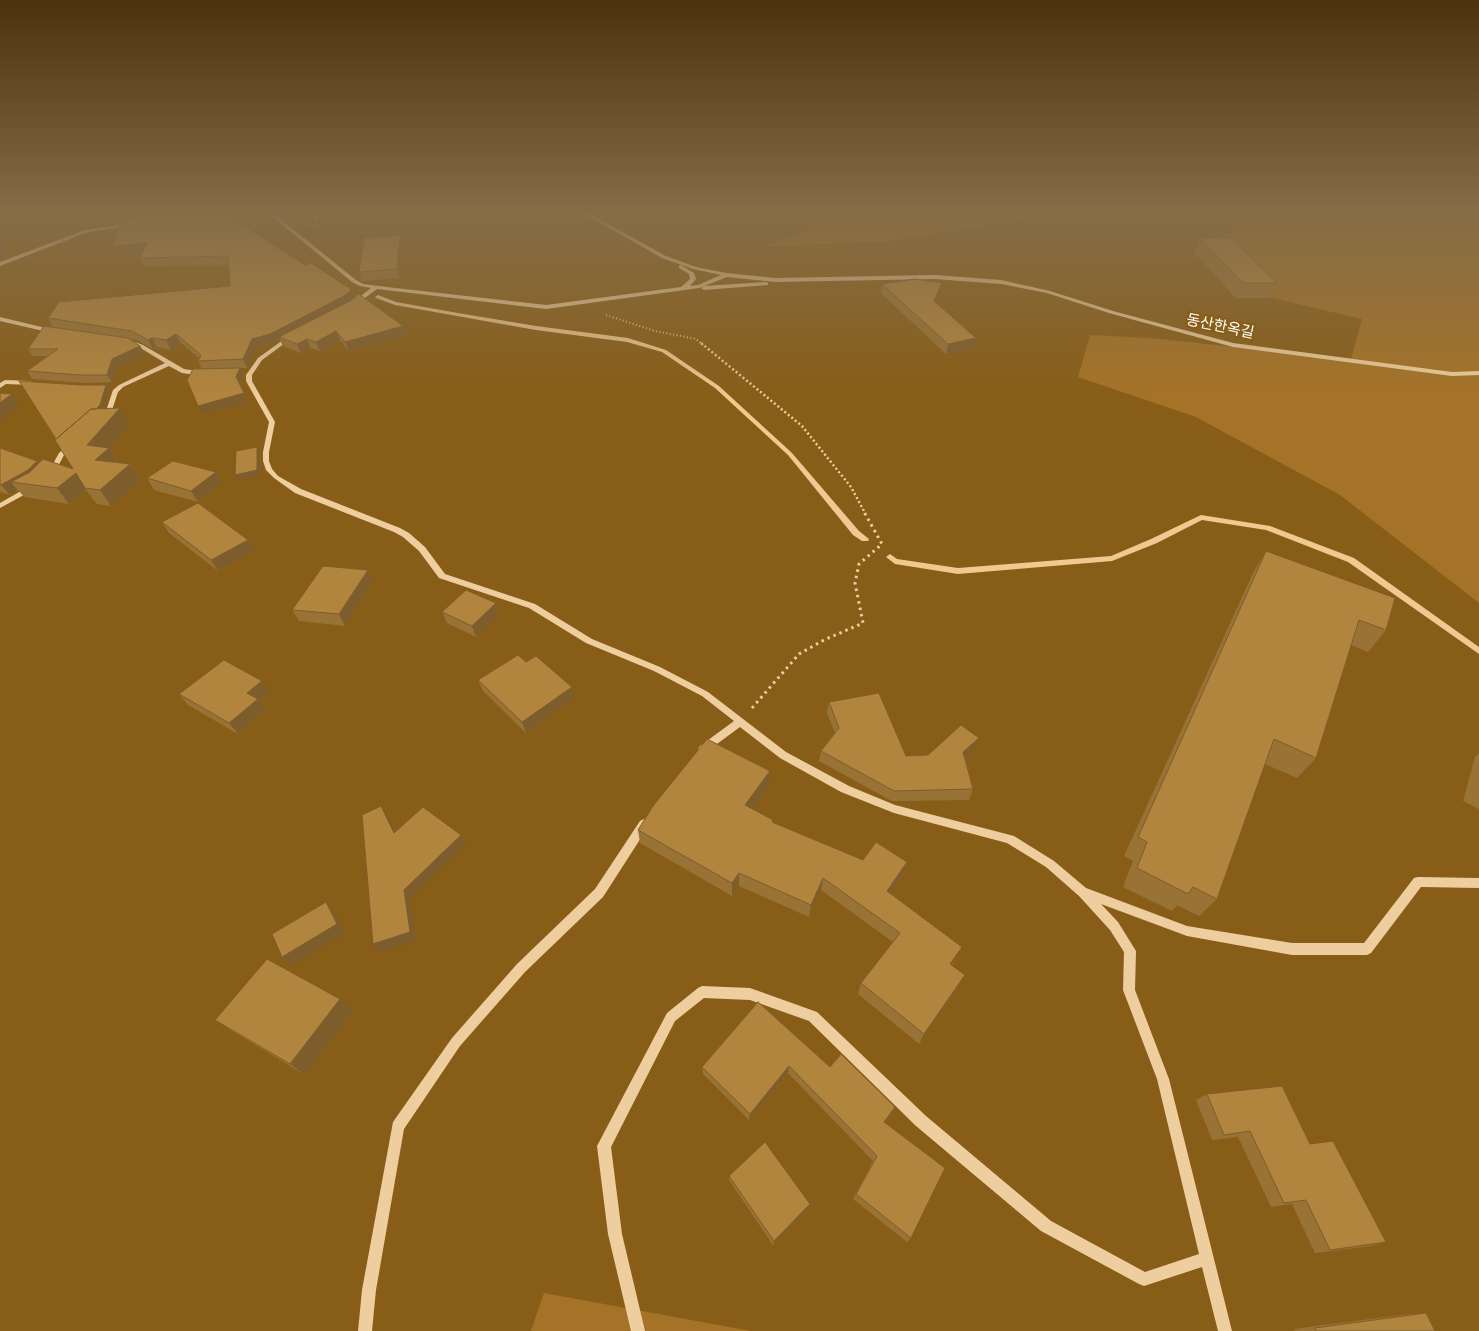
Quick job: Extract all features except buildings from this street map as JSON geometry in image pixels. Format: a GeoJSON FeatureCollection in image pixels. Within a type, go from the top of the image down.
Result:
{"type":"FeatureCollection","features":[{"type":"Feature","properties":{"kind":"street"},"geometry":{"type":"LineString","coordinates":[[346,275],[354,282],[376,287],[535,307],[557,307],[678,290],[699,286],[726,275]]}},
{"type":"Feature","properties":{"kind":"street"},"geometry":{"type":"LineString","coordinates":[[678,290],[692,282],[691,275]]}},
{"type":"Feature","properties":{"kind":"street","name":"동산한옥길"},"geometry":{"type":"LineString","coordinates":[[727,275],[763,280],[935,277],[1001,282],[1040,290],[1233,345],[1452,374],[1479,373]]}},
{"type":"Feature","properties":{"kind":"street"},"geometry":{"type":"LineString","coordinates":[[678,290],[766,284],[792,280]]}},
{"type":"Feature","properties":{"kind":"street"},"geometry":{"type":"LineString","coordinates":[[341,310],[362,299],[376,287]]}},
{"type":"Feature","properties":{"kind":"street"},"geometry":{"type":"LineString","coordinates":[[0,319],[58,332]]}},
{"type":"Feature","properties":{"kind":"street"},"geometry":{"type":"LineString","coordinates":[[0,324],[7,321]]}},
{"type":"Feature","properties":{"kind":"street"},"geometry":{"type":"LineString","coordinates":[[297,333],[268,352],[246,372],[272,422],[266,461],[269,470],[276,476],[298,491],[406,535],[422,549],[442,576],[532,606],[589,641],[657,669],[705,694],[783,755],[845,789],[894,809],[1010,839],[1050,864],[1083,892],[1114,926],[1130,951],[1129,990],[1163,1079],[1225,1331]]}},
{"type":"Feature","properties":{"kind":"street"},"geometry":{"type":"LineString","coordinates":[[118,339],[141,346],[182,371],[208,374]]}},
{"type":"Feature","properties":{"kind":"street"},"geometry":{"type":"LineString","coordinates":[[96,422],[109,412],[115,391],[121,386],[170,363]]}},
{"type":"Feature","properties":{"kind":"street"},"geometry":{"type":"LineString","coordinates":[[0,386],[5,382],[41,384]]}},
{"type":"Feature","properties":{"kind":"street"},"geometry":{"type":"LineString","coordinates":[[112,386],[121,386]]}},
{"type":"Feature","properties":{"kind":"street"},"geometry":{"type":"LineString","coordinates":[[0,506],[43,481],[54,469],[60,454],[76,442]]}},
{"type":"Feature","properties":{"kind":"street"},"geometry":{"type":"LineString","coordinates":[[694,759],[706,744],[741,721]]}},
{"type":"Feature","properties":{"kind":"street"},"geometry":{"type":"LineString","coordinates":[[365,1331],[369,1290],[398,1127],[456,1042],[521,968],[599,893],[652,812]]}},
{"type":"Feature","properties":{"kind":"street"},"geometry":{"type":"LineString","coordinates":[[1083,892],[1187,931],[1292,949],[1367,949],[1418,882],[1479,883]]}},
{"type":"Feature","properties":{"kind":"street"},"geometry":{"type":"LineString","coordinates":[[638,1331],[614,1234],[604,1146],[672,1017],[702,992],[750,994],[813,1016],[921,1121],[1046,1226],[1144,1279],[1208,1258]]}},
{"type":"Feature","properties":{"kind":"path"},"geometry":{"type":"LineString","coordinates":[[594,302],[607,317],[655,331],[696,339],[802,426],[851,487],[882,544],[859,564],[855,584],[863,623],[824,640],[799,654],[741,721]]}},
{"type":"Feature","properties":{"kind":"shaded area"},"geometry":{"type":"Polygon","coordinates":[[[1238,275],[1479,275],[1479,603],[1340,495],[1196,417],[1078,377],[1090,335],[1149,338],[1351,359],[1362,319],[1255,294],[1238,275]]]}},
{"type":"Feature","properties":{"kind":"shaded area"},"geometry":{"type":"Polygon","coordinates":[[[544,1293],[751,1331],[531,1331],[544,1293]]]}},
{"type":"Feature","properties":{"kind":"waterway"},"geometry":{"type":"LineString","coordinates":[[378,297],[395,303],[458,315],[536,328],[628,340],[664,351],[717,387],[790,454],[856,533],[865,539]]}},
{"type":"Feature","properties":{"kind":"waterway"},"geometry":{"type":"LineString","coordinates":[[890,557],[895,561],[958,571],[1112,558],[1154,541],[1201,517],[1267,528],[1351,560],[1479,651]]}}]}
